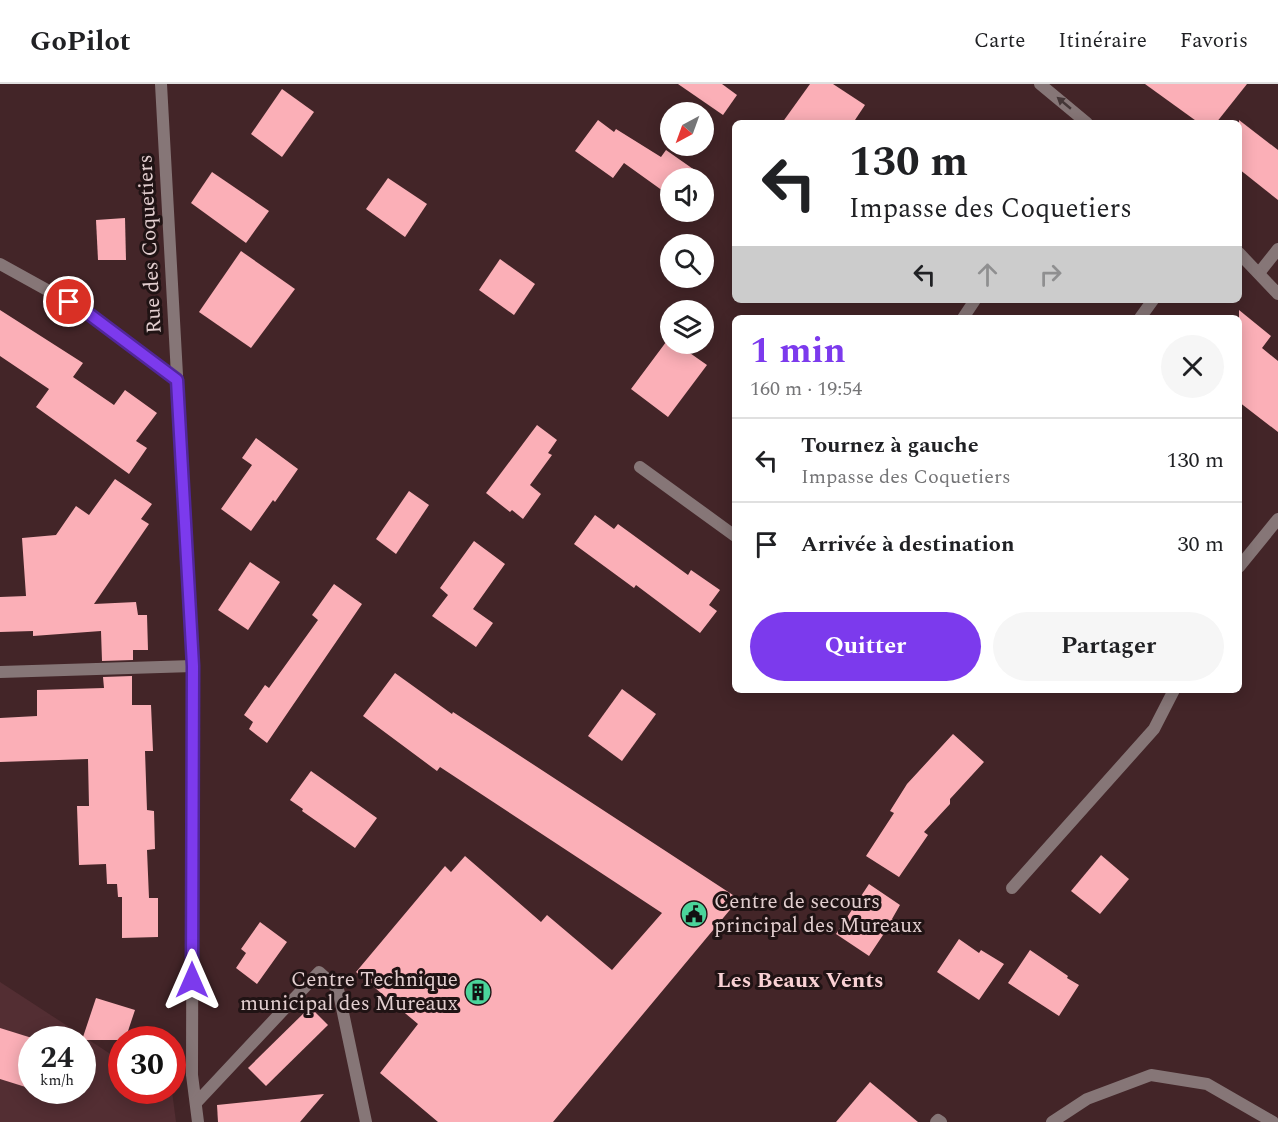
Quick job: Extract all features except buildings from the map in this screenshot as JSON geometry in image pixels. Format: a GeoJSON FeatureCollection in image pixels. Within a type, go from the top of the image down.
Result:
{"type":"FeatureCollection","features":[{"type":"Feature","properties":{"kind":"street","name":"Rue des Coquetiers"},"geometry":{"type":"LineString","coordinates":[[161,84],[193,666],[192,1075],[198,1122]]}},
{"type":"Feature","properties":{"kind":"street"},"geometry":{"type":"LineString","coordinates":[[1040,84],[1083,120]]}},
{"type":"Feature","properties":{"kind":"street"},"geometry":{"type":"LineString","coordinates":[[1259,273],[1278,249]]}},
{"type":"Feature","properties":{"kind":"street"},"geometry":{"type":"LineString","coordinates":[[1242,256],[1278,294]]}},
{"type":"Feature","properties":{"kind":"street"},"geometry":{"type":"LineString","coordinates":[[0,264],[85,311],[177,380]]}},
{"type":"Feature","properties":{"kind":"street"},"geometry":{"type":"LineString","coordinates":[[640,467],[732,534]]}},
{"type":"Feature","properties":{"kind":"street"},"geometry":{"type":"LineString","coordinates":[[1242,563],[1278,519]]}},
{"type":"Feature","properties":{"kind":"street"},"geometry":{"type":"LineString","coordinates":[[0,672],[193,666]]}},
{"type":"Feature","properties":{"kind":"street"},"geometry":{"type":"LineString","coordinates":[[1012,888],[1154,729],[1172,693]]}},
{"type":"Feature","properties":{"kind":"street"},"geometry":{"type":"LineString","coordinates":[[196,1103],[320,972],[338,989],[366,1122]]}},
{"type":"Feature","properties":{"kind":"street"},"geometry":{"type":"LineString","coordinates":[[1052,1122],[1088,1099],[1151,1075],[1207,1084],[1273,1122]]}},
{"type":"Feature","properties":{"kind":"shaded area"},"geometry":{"type":"Polygon","coordinates":[[[0,982],[68,1026],[18,1026],[18,1104],[96,1104],[96,1045],[108,1052],[108,1104],[174,1104],[176,1122],[0,1122],[0,982]]]}},
{"type":"Feature","properties":{"kind":"place","name":"Centre de secours principal des Mureaux"},"geometry":{"type":"Point","coordinates":[694,914]}},
{"type":"Feature","properties":{"kind":"place","name":"Centre Technique municipal des Mureaux"},"geometry":{"type":"Point","coordinates":[478,992]}},
{"type":"Feature","properties":{"kind":"district","name":"Les Beaux Vents"},"geometry":{"type":"Point","coordinates":[800,980]}},
{"type":"Feature","properties":{"kind":"route"},"geometry":{"type":"LineString","coordinates":[[69,302],[85,311],[177,380],[193,666],[192,980]]}}]}
